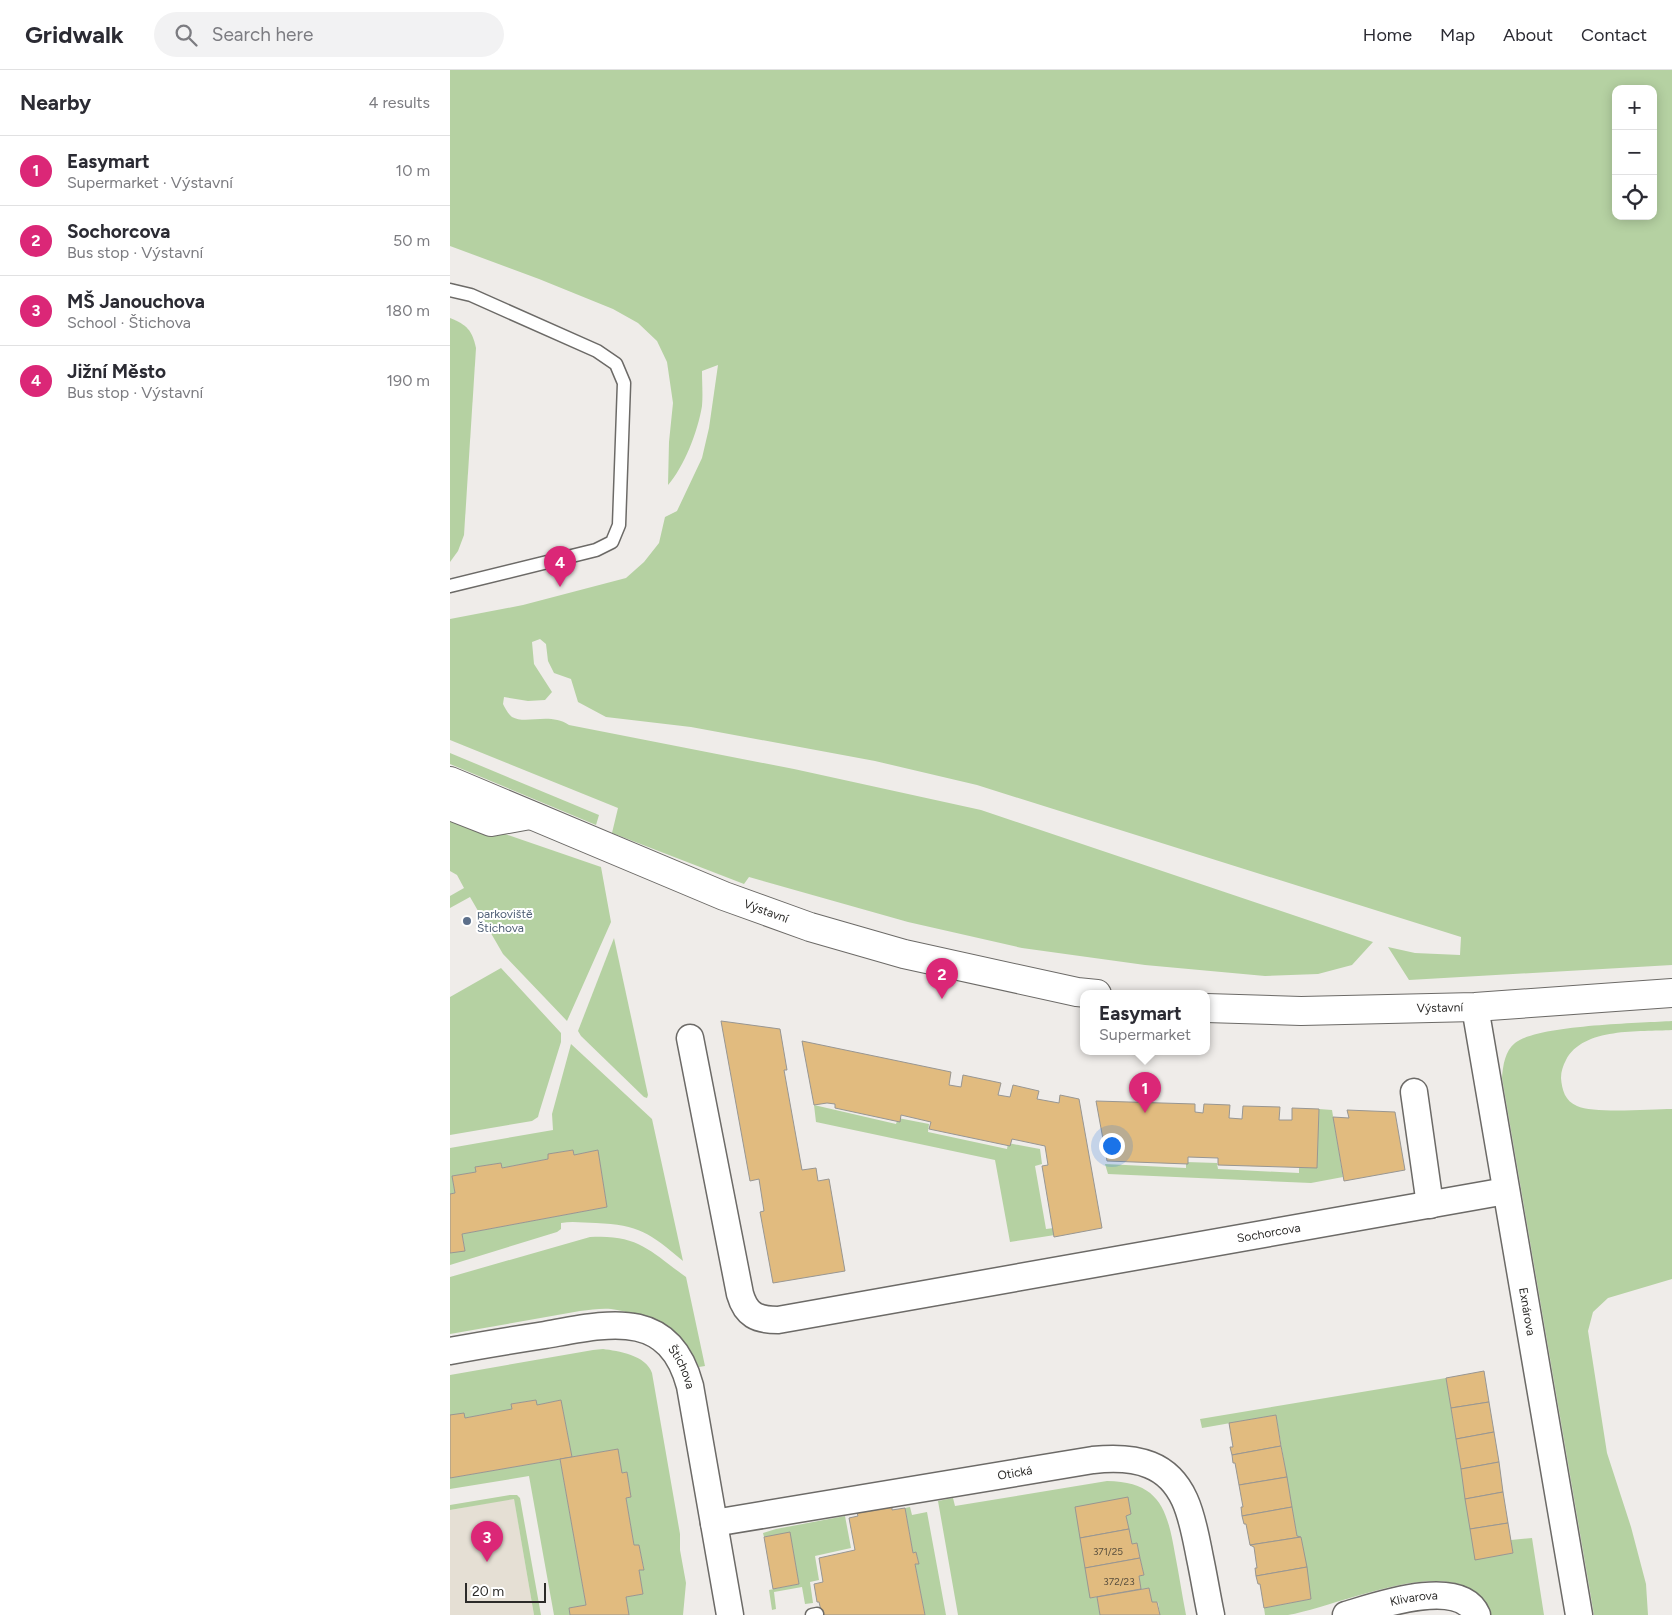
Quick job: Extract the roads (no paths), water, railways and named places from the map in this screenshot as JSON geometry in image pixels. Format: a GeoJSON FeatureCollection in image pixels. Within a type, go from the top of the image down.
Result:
{"type":"FeatureCollection","features":[{"type":"Feature","properties":{"kind":"main road","name":"Výstavní"},"geometry":{"type":"LineString","coordinates":[[450,781],[724,896],[810,927],[904,954],[1080,992]]}},
{"type":"Feature","properties":{"kind":"main road"},"geometry":{"type":"LineString","coordinates":[[450,806],[492,822],[530,816]]}},
{"type":"Feature","properties":{"kind":"main road","name":"Výstavní"},"geometry":{"type":"LineString","coordinates":[[1210,1008],[1301,1012],[1475,1007],[1672,993]]}},
{"type":"Feature","properties":{"kind":"street","name":"Exnárova"},"geometry":{"type":"LineString","coordinates":[[1475,1007],[1579,1615]]}},
{"type":"Feature","properties":{"kind":"street","name":"Sochorcova"},"geometry":{"type":"LineString","coordinates":[[690,1038],[740,1294],[743,1304],[748,1311],[755,1317],[765,1320],[788,1318],[1506,1191]]}},
{"type":"Feature","properties":{"kind":"street"},"geometry":{"type":"LineString","coordinates":[[1414,1092],[1430,1205]]}},
{"type":"Feature","properties":{"kind":"street","name":"Štichova"},"geometry":{"type":"LineString","coordinates":[[450,1351],[595,1326],[625,1324],[659,1337],[679,1357],[685,1368],[690,1386],[730,1615]]}},
{"type":"Feature","properties":{"kind":"street","name":"Otická"},"geometry":{"type":"LineString","coordinates":[[714,1523],[1093,1460],[1115,1459],[1138,1462],[1150,1465],[1169,1478],[1187,1503],[1193,1522],[1211,1615]]}},
{"type":"Feature","properties":{"kind":"street","name":"Klivarova"},"geometry":{"type":"LineString","coordinates":[[1346,1615],[1390,1603],[1439,1595],[1462,1600],[1469,1604],[1477,1615]]}},
{"type":"Feature","properties":{"kind":"lane"},"geometry":{"type":"LineString","coordinates":[[450,290],[471,295],[597,351],[616,364],[624,383],[619,525],[612,542],[596,550],[450,586]]}},
{"type":"Feature","properties":{"kind":"place","name":"Jižní Město"},"geometry":{"type":"Point","coordinates":[560,587]}},
{"type":"Feature","properties":{"kind":"place","name":"parkoviště Štichova"},"geometry":{"type":"Point","coordinates":[467,921]}},
{"type":"Feature","properties":{"kind":"place","name":"Sochorcova"},"geometry":{"type":"Point","coordinates":[942,999]}},
{"type":"Feature","properties":{"kind":"place","name":"Easymart"},"geometry":{"type":"Point","coordinates":[1145,1113]}},
{"type":"Feature","properties":{"kind":"place","name":"MŠ Janouchova"},"geometry":{"type":"Point","coordinates":[487,1562]}}]}
